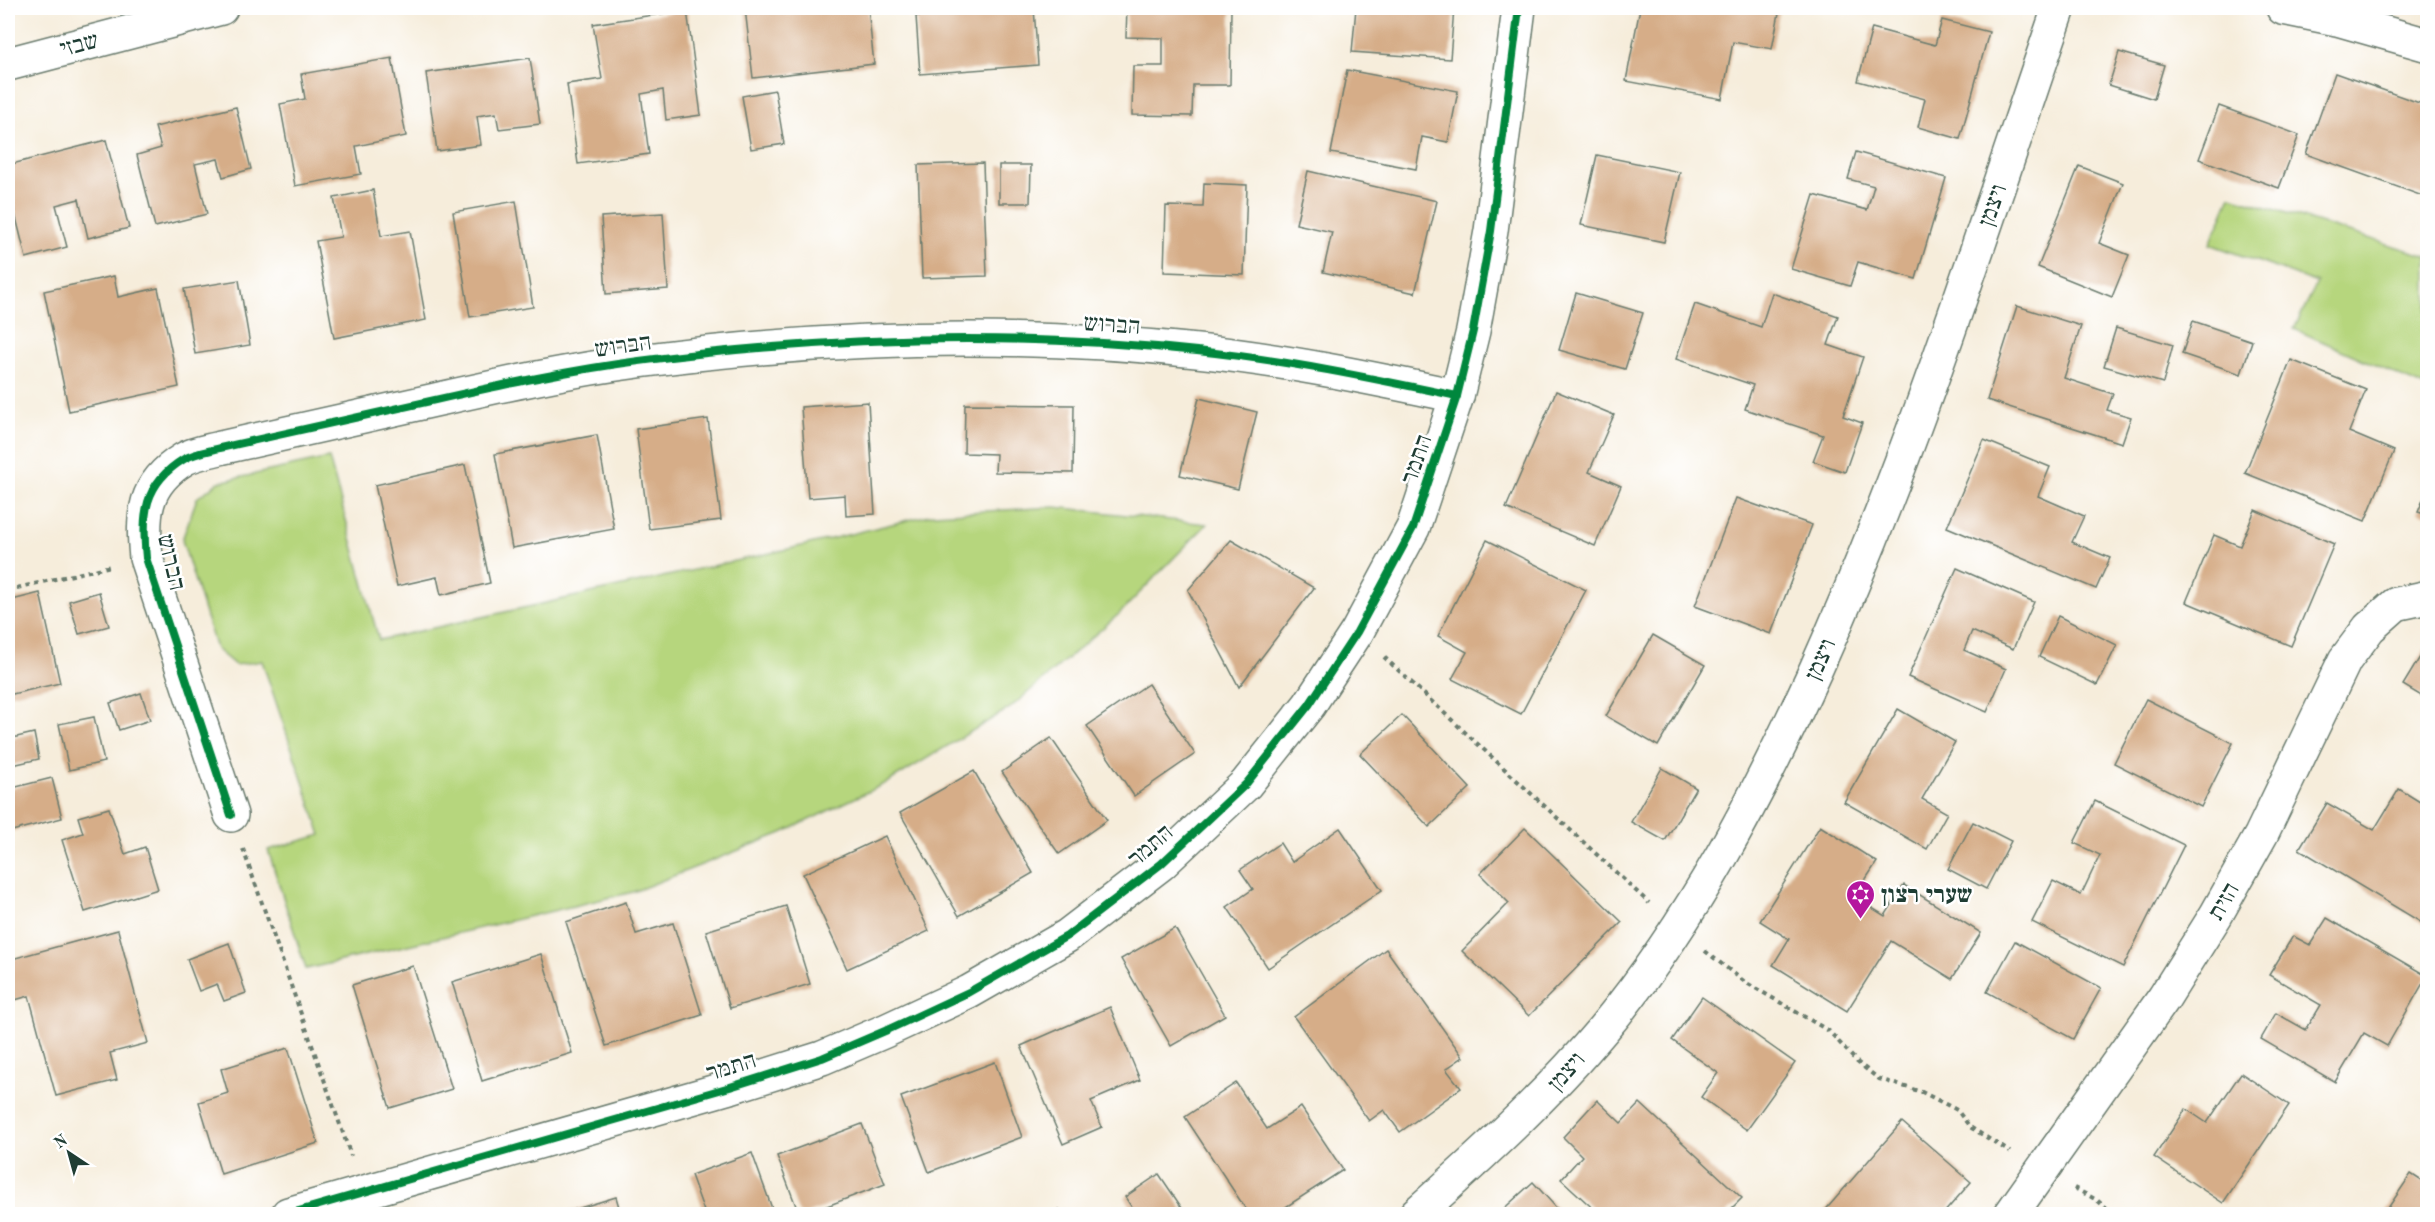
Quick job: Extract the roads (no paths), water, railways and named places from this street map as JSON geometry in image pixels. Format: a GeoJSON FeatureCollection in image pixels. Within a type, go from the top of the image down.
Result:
{"type":"FeatureCollection","features":[{"type":"Feature","properties":{"kind":"street","name":"שבזי"},"geometry":{"type":"LineString","coordinates":[[8,64],[221,8]]}},
{"type":"Feature","properties":{"kind":"street","name":"התמר"},"geometry":{"type":"LineString","coordinates":[[288,1215],[822,1058],[969,992],[1067,936],[1161,864],[1246,784],[1308,705],[1357,632],[1413,528],[1457,396],[1473,331],[1491,231],[1519,8]]}},
{"type":"Feature","properties":{"kind":"street","name":"ויצמן"},"geometry":{"type":"LineString","coordinates":[[1416,1215],[1543,1097],[1605,1027],[1720,862],[1783,742],[1856,579],[1924,403],[2059,8]]}},
{"type":"Feature","properties":{"kind":"street"},"geometry":{"type":"LineString","coordinates":[[2283,8],[2337,19],[2427,45]]}},
{"type":"Feature","properties":{"kind":"street","name":"הברוש"},"geometry":{"type":"LineString","coordinates":[[231,815],[146,558],[143,523],[150,496],[164,474],[186,458],[220,448],[524,380],[638,361],[782,347],[941,339],[1078,341],[1198,351],[1319,368],[1457,396]]}},
{"type":"Feature","properties":{"kind":"street","name":"הזית"},"geometry":{"type":"LineString","coordinates":[[2011,1215],[2164,998],[2216,915],[2261,835],[2345,660],[2369,628],[2396,604],[2427,597]]}},
{"type":"Feature","properties":{"kind":"place","name":"שערי רצון"},"geometry":{"type":"Point","coordinates":[1860,920]}}]}
